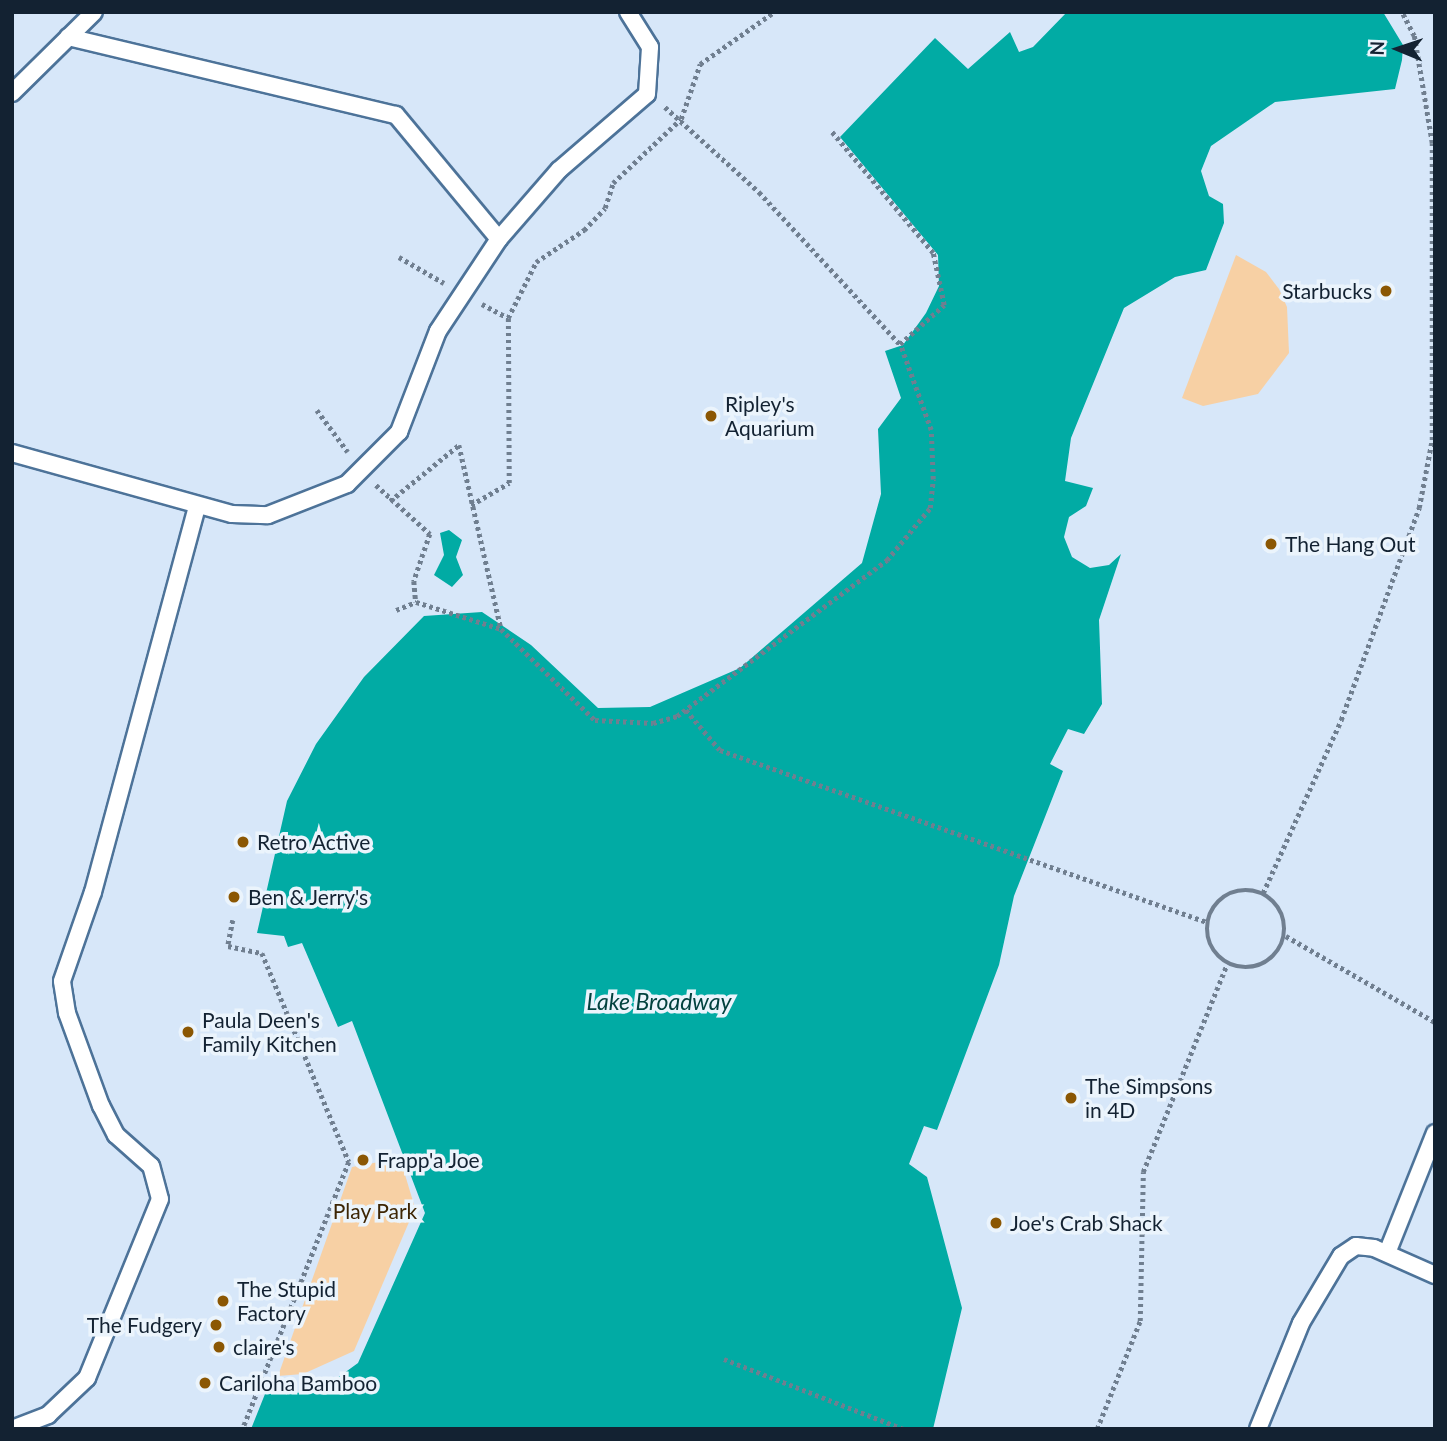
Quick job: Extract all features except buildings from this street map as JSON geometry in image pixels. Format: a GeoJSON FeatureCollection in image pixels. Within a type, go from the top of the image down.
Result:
{"type":"FeatureCollection","features":[{"type":"Feature","properties":{"kind":"lane"},"geometry":{"type":"LineString","coordinates":[[12,93],[94,12]]}},
{"type":"Feature","properties":{"kind":"lane"},"geometry":{"type":"LineString","coordinates":[[12,453],[197,507],[268,514],[302,505],[364,471],[399,432],[438,331],[499,239],[559,170],[647,94],[650,47],[628,12]]}},
{"type":"Feature","properties":{"kind":"lane"},"geometry":{"type":"LineString","coordinates":[[68,37],[396,115],[499,239]]}},
{"type":"Feature","properties":{"kind":"lane"},"geometry":{"type":"LineString","coordinates":[[12,1429],[48,1415],[87,1378],[160,1199],[151,1166],[116,1135],[101,1106],[67,1013],[62,981],[93,892],[197,507]]}},
{"type":"Feature","properties":{"kind":"lane"},"geometry":{"type":"LineString","coordinates":[[1387,1253],[1435,1133]]}},
{"type":"Feature","properties":{"kind":"lane"},"geometry":{"type":"LineString","coordinates":[[1258,1429],[1328,1272],[1356,1246],[1387,1253],[1435,1275]]}},
{"type":"Feature","properties":{"kind":"path"},"geometry":{"type":"LineString","coordinates":[[471,505],[509,483],[508,318],[536,262],[584,230],[605,208],[614,183],[681,119],[699,64],[774,12]]}},
{"type":"Feature","properties":{"kind":"path"},"geometry":{"type":"LineString","coordinates":[[1263,894],[1345,708],[1419,508],[1432,440],[1432,144],[1414,36],[1402,12]]}},
{"type":"Feature","properties":{"kind":"path"},"geometry":{"type":"LineString","coordinates":[[396,610],[416,602],[501,629],[595,720],[653,723],[686,710],[741,673],[867,569],[887,560],[930,508],[931,430],[900,344],[681,119],[647,94]]}},
{"type":"Feature","properties":{"kind":"path"},"geometry":{"type":"LineString","coordinates":[[831,130],[933,253],[944,305],[900,344]]}},
{"type":"Feature","properties":{"kind":"path"},"geometry":{"type":"LineString","coordinates":[[317,410],[390,501],[430,534],[414,581],[416,602]]}},
{"type":"Feature","properties":{"kind":"path"},"geometry":{"type":"LineString","coordinates":[[390,501],[459,445],[501,629]]}},
{"type":"Feature","properties":{"kind":"path"},"geometry":{"type":"LineString","coordinates":[[686,710],[720,750],[1080,880],[1207,922]]}},
{"type":"Feature","properties":{"kind":"path"},"geometry":{"type":"LineString","coordinates":[[1286,936],[1264,965],[1227,964],[1210,947],[1207,922],[1233,892],[1263,894],[1280,909],[1286,936],[1435,1022]]}},
{"type":"Feature","properties":{"kind":"path"},"geometry":{"type":"LineString","coordinates":[[233,920],[228,946],[262,953],[349,1162],[243,1429]]}},
{"type":"Feature","properties":{"kind":"path"},"geometry":{"type":"LineString","coordinates":[[1097,1429],[1140,1321],[1143,1172],[1227,964]]}},
{"type":"Feature","properties":{"kind":"path"},"geometry":{"type":"LineString","coordinates":[[724,1359],[904,1429]]}},
{"type":"Feature","properties":{"kind":"green space"},"geometry":{"type":"Polygon","coordinates":[[[1236,255],[1266,272],[1279,289],[1287,307],[1289,353],[1258,394],[1203,406],[1182,398],[1236,255]]]}},
{"type":"Feature","properties":{"kind":"green space","name":"Play Park"},"geometry":{"type":"Polygon","coordinates":[[[400,1158],[415,1208],[354,1351],[303,1374],[278,1376],[352,1167],[400,1158]]]}},
{"type":"Feature","properties":{"kind":"water","name":"Lake Broadway"},"geometry":{"type":"Polygon","coordinates":[[[1067,12],[1383,12],[1403,45],[1402,60],[1395,89],[1275,102],[1211,146],[1201,171],[1209,196],[1223,204],[1224,223],[1206,270],[1175,277],[1124,308],[1071,438],[1065,481],[1093,488],[1086,506],[1069,517],[1064,537],[1072,557],[1090,568],[1109,565],[1121,554],[1099,620],[1102,704],[1084,734],[1068,729],[1050,764],[1063,771],[1014,896],[999,965],[937,1130],[924,1126],[909,1164],[927,1177],[962,1308],[933,1429],[251,1429],[265,1394],[318,1392],[358,1363],[425,1213],[352,1021],[338,1027],[302,943],[288,947],[284,936],[257,933],[287,801],[316,744],[364,677],[424,616],[482,612],[531,645],[598,708],[650,707],[740,668],[862,563],[881,494],[878,429],[901,398],[885,351],[903,345],[926,313],[939,286],[938,255],[840,137],[935,38],[968,69],[1010,32],[1019,52],[1033,47],[1067,12]]]}},
{"type":"Feature","properties":{"kind":"water"},"geometry":{"type":"Polygon","coordinates":[[[449,530],[462,540],[456,557],[463,575],[452,587],[434,575],[444,555],[440,533],[449,530]]]}},
{"type":"Feature","properties":{"kind":"place","name":"Starbucks"},"geometry":{"type":"Point","coordinates":[1386,291]}},
{"type":"Feature","properties":{"kind":"place","name":"Ripley's Aquarium"},"geometry":{"type":"Point","coordinates":[711,416]}},
{"type":"Feature","properties":{"kind":"place","name":"The Hang Out"},"geometry":{"type":"Point","coordinates":[1271,544]}},
{"type":"Feature","properties":{"kind":"place","name":"Retro Active"},"geometry":{"type":"Point","coordinates":[243,842]}},
{"type":"Feature","properties":{"kind":"place","name":"Ben & Jerry's"},"geometry":{"type":"Point","coordinates":[234,897]}},
{"type":"Feature","properties":{"kind":"place","name":"Paula Deen's Family Kitchen"},"geometry":{"type":"Point","coordinates":[188,1032]}},
{"type":"Feature","properties":{"kind":"place","name":"The Simpsons in 4D"},"geometry":{"type":"Point","coordinates":[1071,1098]}},
{"type":"Feature","properties":{"kind":"place","name":"Frapp'a Joe"},"geometry":{"type":"Point","coordinates":[363,1160]}},
{"type":"Feature","properties":{"kind":"place","name":"Joe's Crab Shack"},"geometry":{"type":"Point","coordinates":[996,1223]}},
{"type":"Feature","properties":{"kind":"place","name":"The Stupid Factory"},"geometry":{"type":"Point","coordinates":[223,1301]}},
{"type":"Feature","properties":{"kind":"place","name":"The Fudgery"},"geometry":{"type":"Point","coordinates":[216,1325]}},
{"type":"Feature","properties":{"kind":"place","name":"claire's"},"geometry":{"type":"Point","coordinates":[219,1347]}},
{"type":"Feature","properties":{"kind":"place","name":"Cariloha Bamboo"},"geometry":{"type":"Point","coordinates":[205,1383]}}]}
